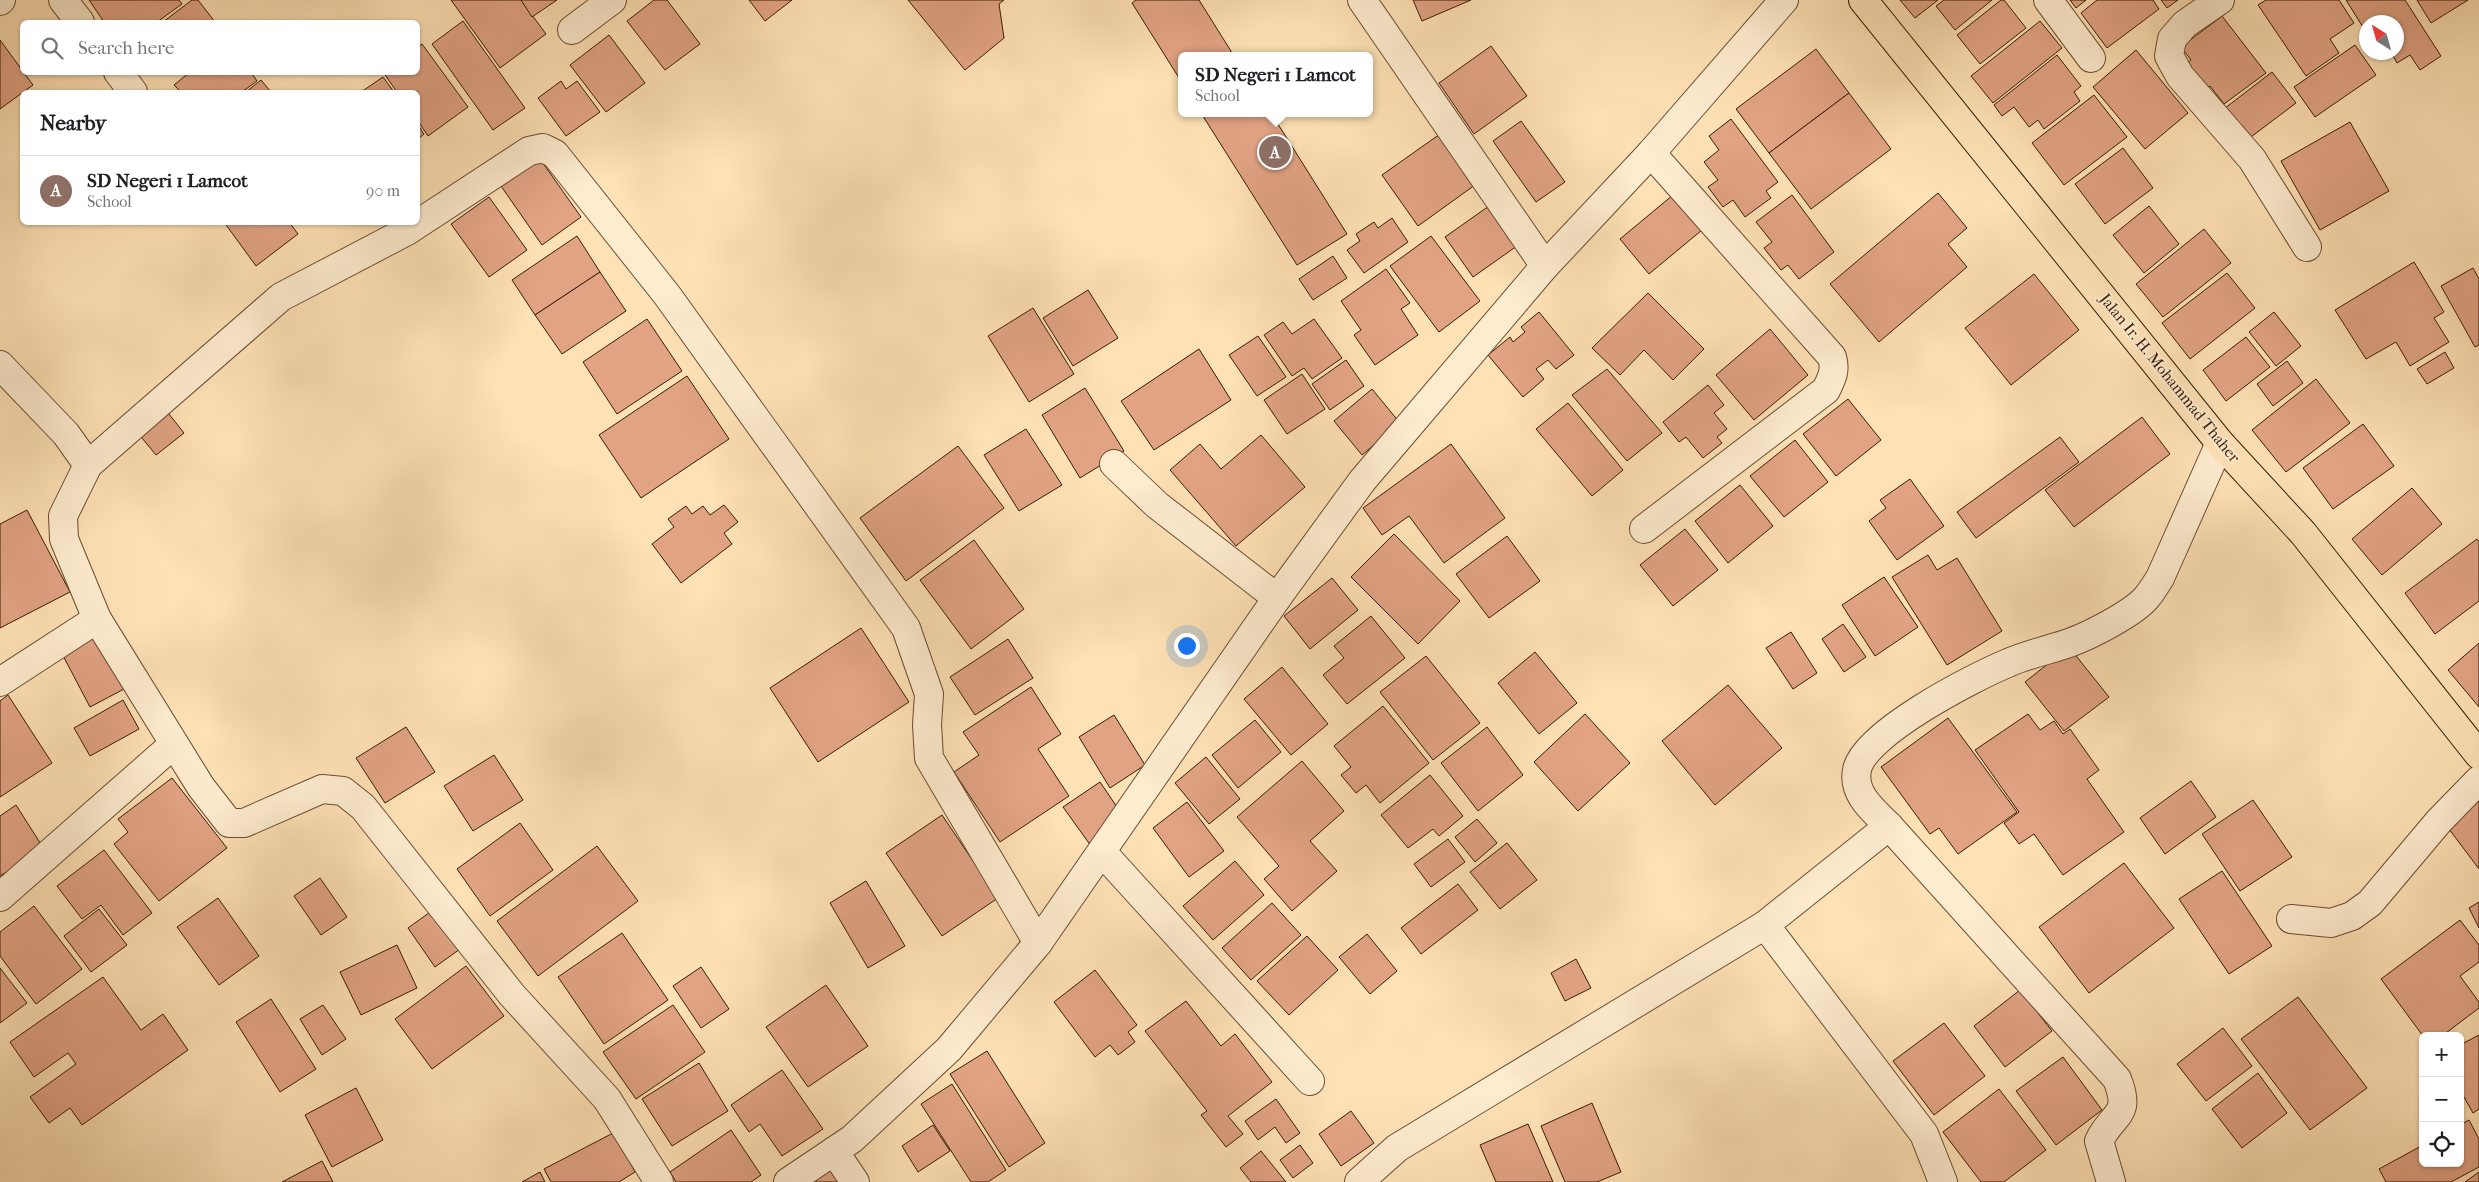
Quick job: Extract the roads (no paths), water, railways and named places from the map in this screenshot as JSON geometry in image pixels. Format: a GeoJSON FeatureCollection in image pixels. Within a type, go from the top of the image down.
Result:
{"type":"FeatureCollection","features":[{"type":"Feature","properties":{"kind":"main road","name":"Jalan Ir. H. Mohammad Thaher"},"geometry":{"type":"LineString","coordinates":[[1863,0],[2220,443],[2303,533],[2479,755]]}},
{"type":"Feature","properties":{"kind":"street"},"geometry":{"type":"LineString","coordinates":[[63,0],[78,20]]}},
{"type":"Feature","properties":{"kind":"street"},"geometry":{"type":"LineString","coordinates":[[572,30],[612,0]]}},
{"type":"Feature","properties":{"kind":"street"},"geometry":{"type":"LineString","coordinates":[[1362,0],[1545,266]]}},
{"type":"Feature","properties":{"kind":"street"},"geometry":{"type":"LineString","coordinates":[[788,1182],[852,1139],[949,1048],[1038,943],[1277,598],[1362,481],[1545,266],[1651,153],[1784,0]]}},
{"type":"Feature","properties":{"kind":"street"},"geometry":{"type":"LineString","coordinates":[[2048,0],[2091,58]]}},
{"type":"Feature","properties":{"kind":"street"},"geometry":{"type":"LineString","coordinates":[[2220,0],[2185,24],[2172,39],[2169,56],[2180,76],[2252,159],[2307,248]]}},
{"type":"Feature","properties":{"kind":"street"},"geometry":{"type":"LineString","coordinates":[[120,75],[132,90]]}},
{"type":"Feature","properties":{"kind":"street"},"geometry":{"type":"LineString","coordinates":[[420,222],[529,150],[543,148],[555,154],[667,295],[906,628],[929,694],[927,725],[929,758],[1038,943]]}},
{"type":"Feature","properties":{"kind":"street"},"geometry":{"type":"LineString","coordinates":[[1644,529],[1826,390],[1834,374],[1832,357],[1651,153]]}},
{"type":"Feature","properties":{"kind":"street"},"geometry":{"type":"LineString","coordinates":[[416,225],[280,297],[88,465],[63,516],[64,539],[98,619],[174,744],[220,814],[230,823],[244,823],[322,789],[343,791],[363,807],[512,995],[606,1099],[659,1182]]}},
{"type":"Feature","properties":{"kind":"street"},"geometry":{"type":"LineString","coordinates":[[0,365],[66,434],[88,465]]}},
{"type":"Feature","properties":{"kind":"street"},"geometry":{"type":"LineString","coordinates":[[2111,1182],[2100,1141],[2103,1132],[2122,1110],[2123,1093],[2117,1079],[1889,826],[1861,798],[1856,771],[1863,753],[1878,739],[1934,701],[2008,662],[2071,642],[2128,613],[2147,598],[2160,578],[2220,443]]}},
{"type":"Feature","properties":{"kind":"street"},"geometry":{"type":"LineString","coordinates":[[1114,464],[1157,505],[1277,598]]}},
{"type":"Feature","properties":{"kind":"street"},"geometry":{"type":"LineString","coordinates":[[0,682],[98,619]]}},
{"type":"Feature","properties":{"kind":"street"},"geometry":{"type":"LineString","coordinates":[[0,896],[174,744]]}},
{"type":"Feature","properties":{"kind":"street"},"geometry":{"type":"LineString","coordinates":[[2291,919],[2332,923],[2352,916],[2370,903],[2439,821],[2479,780]]}},
{"type":"Feature","properties":{"kind":"street"},"geometry":{"type":"LineString","coordinates":[[1359,1182],[1398,1148],[1765,925],[1889,826]]}},
{"type":"Feature","properties":{"kind":"street"},"geometry":{"type":"LineString","coordinates":[[1102,852],[1310,1081]]}},
{"type":"Feature","properties":{"kind":"street"},"geometry":{"type":"LineString","coordinates":[[1765,925],[1924,1134],[1943,1182]]}},
{"type":"Feature","properties":{"kind":"street"},"geometry":{"type":"LineString","coordinates":[[834,1151],[855,1182]]}},
{"type":"Feature","properties":{"kind":"place","name":"SD Negeri 1 Lamcot"},"geometry":{"type":"Point","coordinates":[1275,152]}}]}
